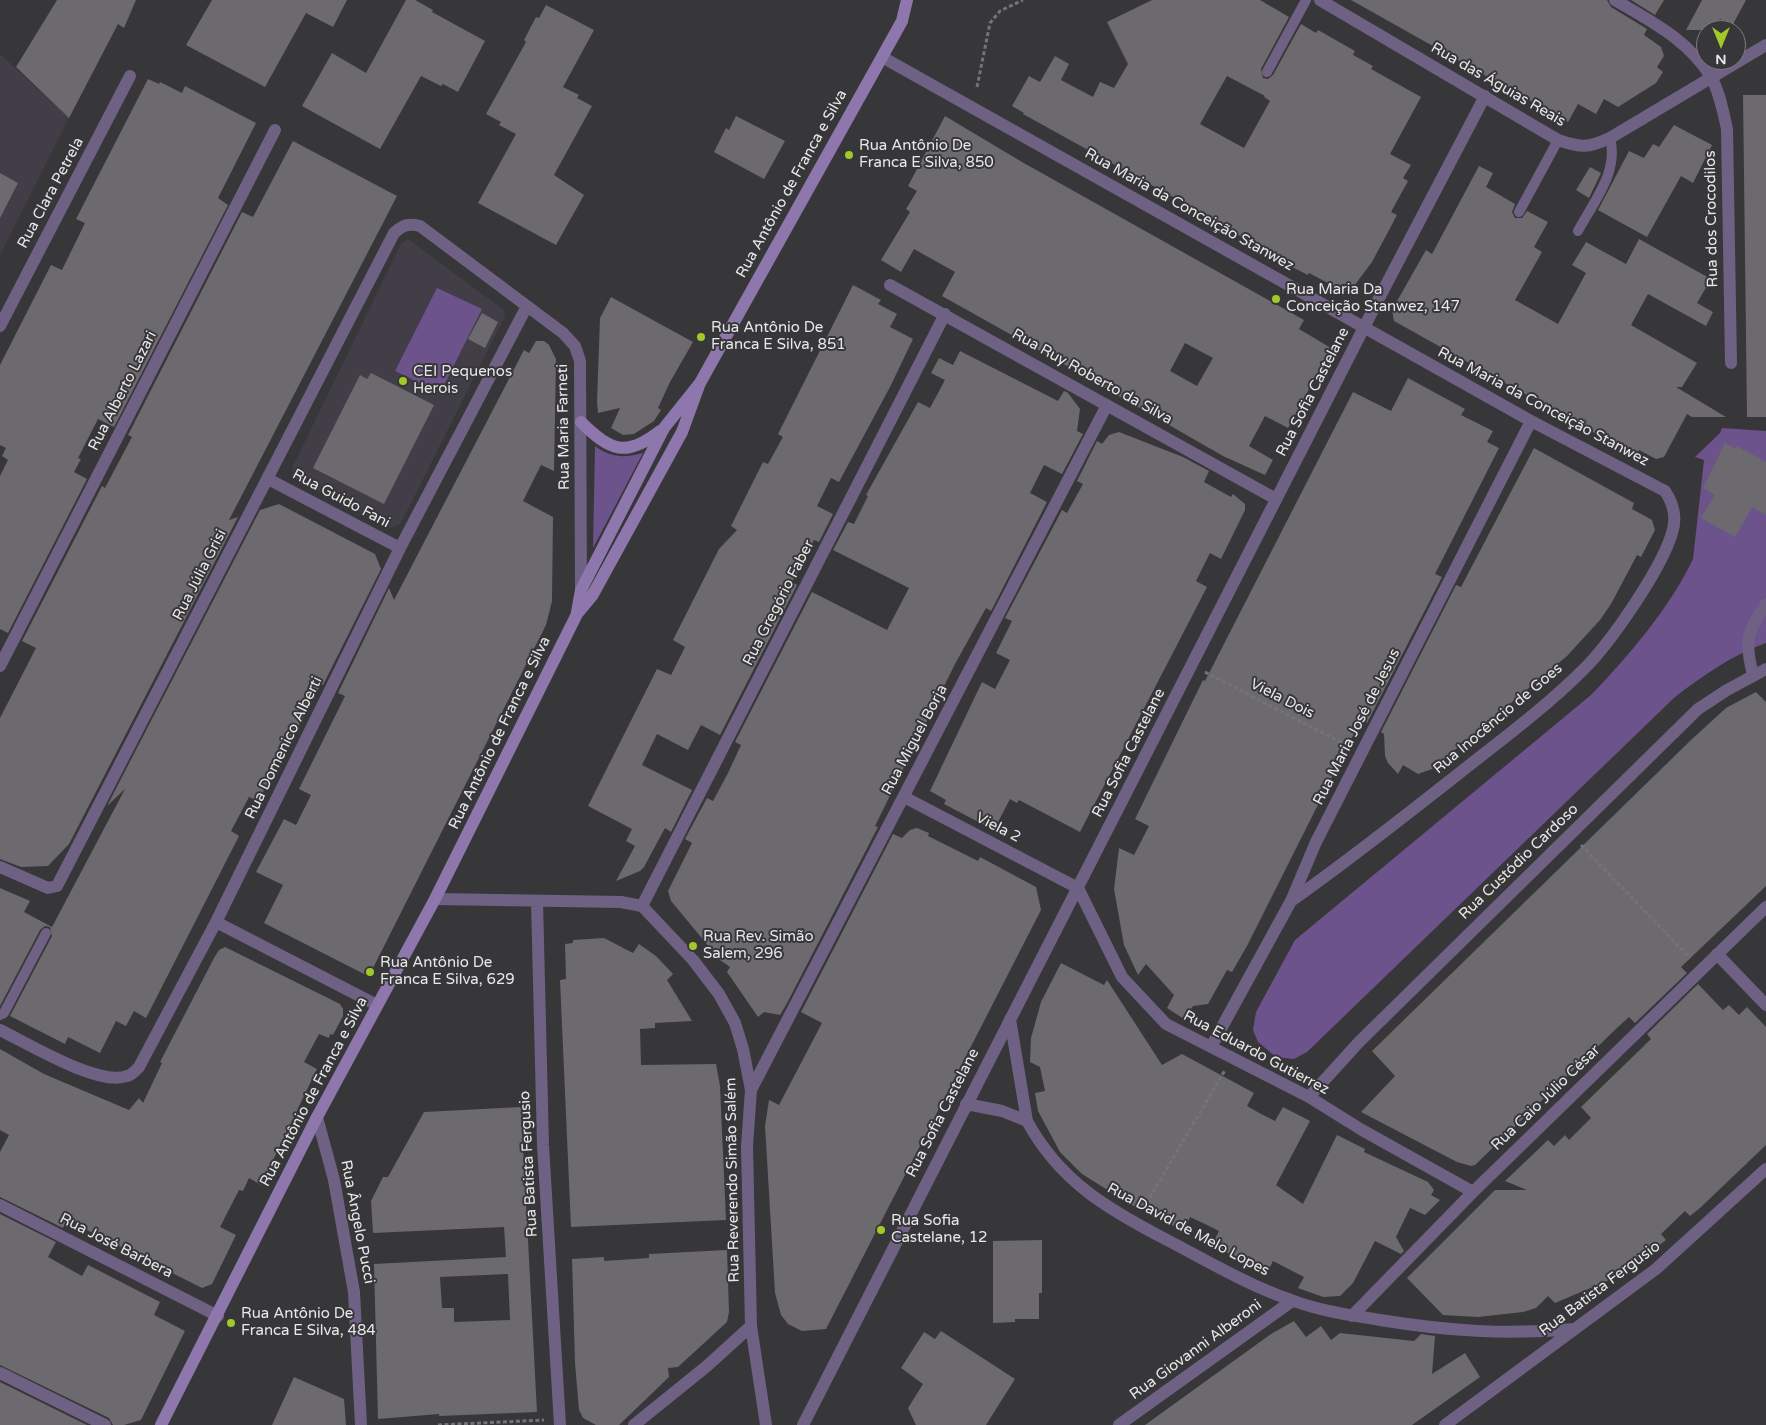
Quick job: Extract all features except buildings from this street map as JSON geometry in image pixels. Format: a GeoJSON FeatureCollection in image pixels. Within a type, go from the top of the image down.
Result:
{"type":"FeatureCollection","features":[{"type":"Feature","properties":{"kind":"main road","name":"Rua Antônio de Franca e Silva"},"geometry":{"type":"LineString","coordinates":[[586,593],[682,432],[700,383],[902,21],[907,0]]}},
{"type":"Feature","properties":{"kind":"main road","name":"Rua Antônio de Franca e Silva"},"geometry":{"type":"LineString","coordinates":[[162,1425],[318,1117],[435,899],[577,614],[664,428],[700,383]]}},
{"type":"Feature","properties":{"kind":"main road"},"geometry":{"type":"LineString","coordinates":[[581,422],[595,436],[612,448],[627,448],[645,443],[664,428]]}},
{"type":"Feature","properties":{"kind":"street","name":"Rua das Águias Reais"},"geometry":{"type":"LineString","coordinates":[[1320,0],[1558,140],[1578,146],[1592,146],[1610,138],[1766,45]]}},
{"type":"Feature","properties":{"kind":"street","name":"Rua dos Crocodilos"},"geometry":{"type":"LineString","coordinates":[[1615,0],[1670,33],[1693,54],[1711,78],[1727,129],[1730,363]]}},
{"type":"Feature","properties":{"kind":"street","name":"Rua Maria da Conceição Stanwez"},"geometry":{"type":"LineString","coordinates":[[882,57],[1531,421],[1665,491]]}},
{"type":"Feature","properties":{"kind":"street","name":"Rua Clara Petrela"},"geometry":{"type":"LineString","coordinates":[[0,326],[130,76]]}},
{"type":"Feature","properties":{"kind":"street","name":"Rua Sofia Castelane"},"geometry":{"type":"LineString","coordinates":[[802,1425],[1364,327],[1486,96]]}},
{"type":"Feature","properties":{"kind":"street","name":"Rua Alberto Lazari"},"geometry":{"type":"LineString","coordinates":[[0,666],[275,130]]}},
{"type":"Feature","properties":{"kind":"street","name":"Rua Maria Farneti"},"geometry":{"type":"LineString","coordinates":[[403,225],[410,223],[420,226],[562,333],[575,346],[580,361],[586,593]]}},
{"type":"Feature","properties":{"kind":"street","name":"Rua Júlia Grisi"},"geometry":{"type":"LineString","coordinates":[[0,867],[48,888],[57,886],[394,233],[403,225]]}},
{"type":"Feature","properties":{"kind":"street","name":"Rua Ruy Roberto da Silva"},"geometry":{"type":"LineString","coordinates":[[890,285],[1276,499]]}},
{"type":"Feature","properties":{"kind":"street","name":"Rua Domenico Alberti"},"geometry":{"type":"LineString","coordinates":[[0,1030],[93,1075],[113,1078],[128,1076],[140,1067],[216,922],[400,548],[527,306]]}},
{"type":"Feature","properties":{"kind":"street","name":"Rua Gregório Faber"},"geometry":{"type":"LineString","coordinates":[[642,906],[945,314]]}},
{"type":"Feature","properties":{"kind":"street","name":"Rua Miguel Borja"},"geometry":{"type":"LineString","coordinates":[[751,1090],[1107,404]]}},
{"type":"Feature","properties":{"kind":"street","name":"Rua Maria José de Jesus"},"geometry":{"type":"LineString","coordinates":[[1211,1047],[1291,902],[1316,842],[1531,421]]}},
{"type":"Feature","properties":{"kind":"street","name":"Rua Guido Fani"},"geometry":{"type":"LineString","coordinates":[[268,479],[400,548]]}},
{"type":"Feature","properties":{"kind":"street","name":"Rua Inocêncio de Goes"},"geometry":{"type":"LineString","coordinates":[[1291,902],[1340,867],[1540,710],[1586,667],[1637,600],[1655,571],[1673,533],[1674,515],[1672,501],[1665,491]]}},
{"type":"Feature","properties":{"kind":"street"},"geometry":{"type":"LineString","coordinates":[[1753,675],[1748,657],[1747,638],[1766,604]]}},
{"type":"Feature","properties":{"kind":"street","name":"Rua Custódio Cardoso"},"geometry":{"type":"LineString","coordinates":[[1309,1097],[1359,1042],[1698,709],[1766,669]]}},
{"type":"Feature","properties":{"kind":"street","name":"Viela 2"},"geometry":{"type":"LineString","coordinates":[[904,797],[1078,888]]}},
{"type":"Feature","properties":{"kind":"street","name":"Rua Eduardo Gutierrez"},"geometry":{"type":"LineString","coordinates":[[1078,888],[1122,977],[1142,1001],[1166,1024],[1309,1097],[1362,1130],[1472,1192]]}},
{"type":"Feature","properties":{"kind":"street"},"geometry":{"type":"LineString","coordinates":[[435,899],[621,902],[642,906]]}},
{"type":"Feature","properties":{"kind":"street","name":"Rua Batista Fergusio"},"geometry":{"type":"LineString","coordinates":[[537,901],[543,1145],[560,1422]]}},
{"type":"Feature","properties":{"kind":"street","name":"Rua Reverendo Simão Salém"},"geometry":{"type":"LineString","coordinates":[[642,906],[693,960],[719,994],[734,1023],[743,1049],[751,1090],[747,1146],[751,1326],[766,1425]]}},
{"type":"Feature","properties":{"kind":"street","name":"Rua Caio Júlio César"},"geometry":{"type":"LineString","coordinates":[[1352,1316],[1472,1192],[1766,907]]}},
{"type":"Feature","properties":{"kind":"street"},"geometry":{"type":"LineString","coordinates":[[216,922],[377,1005]]}},
{"type":"Feature","properties":{"kind":"street"},"geometry":{"type":"LineString","coordinates":[[1717,954],[1766,1005]]}},
{"type":"Feature","properties":{"kind":"street","name":"Rua David de Melo Lopes"},"geometry":{"type":"LineString","coordinates":[[1010,1020],[1027,1121],[1050,1159],[1066,1176],[1096,1200],[1135,1223],[1238,1278],[1292,1300],[1352,1316],[1436,1329],[1483,1332],[1525,1334],[1575,1329]]}},
{"type":"Feature","properties":{"kind":"street"},"geometry":{"type":"LineString","coordinates":[[966,1104],[1002,1111],[1027,1121]]}},
{"type":"Feature","properties":{"kind":"street","name":"Rua Ângelo Pucci"},"geometry":{"type":"LineString","coordinates":[[318,1117],[334,1180],[354,1292],[361,1425]]}},
{"type":"Feature","properties":{"kind":"street","name":"Rua Batista Fergusio"},"geometry":{"type":"LineString","coordinates":[[1445,1425],[1656,1269],[1766,1169]]}},
{"type":"Feature","properties":{"kind":"street","name":"Rua José Barbera"},"geometry":{"type":"LineString","coordinates":[[0,1205],[218,1316]]}},
{"type":"Feature","properties":{"kind":"street","name":"Rua Giovanni Alberoni"},"geometry":{"type":"LineString","coordinates":[[1119,1425],[1292,1300]]}},
{"type":"Feature","properties":{"kind":"street"},"geometry":{"type":"LineString","coordinates":[[634,1425],[707,1366],[751,1326]]}},
{"type":"Feature","properties":{"kind":"street"},"geometry":{"type":"LineString","coordinates":[[0,1372],[105,1425]]}},
{"type":"Feature","properties":{"kind":"lane"},"geometry":{"type":"LineString","coordinates":[[1267,72],[1306,0]]}},
{"type":"Feature","properties":{"kind":"lane"},"geometry":{"type":"LineString","coordinates":[[1578,231],[1610,173],[1613,150],[1610,138]]}},
{"type":"Feature","properties":{"kind":"lane"},"geometry":{"type":"LineString","coordinates":[[1519,212],[1558,140]]}},
{"type":"Feature","properties":{"kind":"lane"},"geometry":{"type":"LineString","coordinates":[[0,1015],[4,1013],[46,933]]}},
{"type":"Feature","properties":{"kind":"path"},"geometry":{"type":"LineString","coordinates":[[977,87],[990,23],[1000,11],[1024,0]]}},
{"type":"Feature","properties":{"kind":"path","name":"Viela Dois"},"geometry":{"type":"LineString","coordinates":[[1191,665],[1362,753]]}},
{"type":"Feature","properties":{"kind":"path"},"geometry":{"type":"LineString","coordinates":[[1570,834],[1702,969]]}},
{"type":"Feature","properties":{"kind":"path"},"geometry":{"type":"LineString","coordinates":[[1135,1223],[1232,1059]]}},
{"type":"Feature","properties":{"kind":"path"},"geometry":{"type":"LineString","coordinates":[[438,1425],[560,1422]]}},
{"type":"Feature","properties":{"kind":"shaded area"},"geometry":{"type":"Polygon","coordinates":[[[0,54],[69,118],[0,255],[0,54]]]}},
{"type":"Feature","properties":{"kind":"shaded area","name":"CEI Pequenos Herois"},"geometry":{"type":"Polygon","coordinates":[[[408,239],[504,310],[505,316],[404,517],[400,524],[391,528],[296,480],[292,468],[401,244],[408,239]]]}},
{"type":"Feature","properties":{"kind":"shaded area"},"geometry":{"type":"Polygon","coordinates":[[[437,288],[482,309],[440,393],[395,371],[437,288]]]}},
{"type":"Feature","properties":{"kind":"shaded area"},"geometry":{"type":"Polygon","coordinates":[[[1722,428],[1766,431],[1766,643],[1742,653],[1719,666],[1675,697],[1307,1052],[1294,1059],[1276,1057],[1258,1042],[1253,1030],[1256,1012],[1295,940],[1591,695],[1634,648],[1661,613],[1693,559],[1704,460],[1695,457],[1720,433],[1722,428]]]}},
{"type":"Feature","properties":{"kind":"shaded area"},"geometry":{"type":"Polygon","coordinates":[[[595,446],[607,453],[618,456],[643,453],[593,548],[595,446]]]}},
{"type":"Feature","properties":{"kind":"place","name":"Rua Antônio De Franca E Silva, 850"},"geometry":{"type":"Point","coordinates":[849,155]}},
{"type":"Feature","properties":{"kind":"place","name":"Rua Maria Da Conceição Stanwez, 147"},"geometry":{"type":"Point","coordinates":[1276,299]}},
{"type":"Feature","properties":{"kind":"place","name":"Rua Antônio De Franca E Silva, 851"},"geometry":{"type":"Point","coordinates":[701,337]}},
{"type":"Feature","properties":{"kind":"place","name":"CEI Pequenos Herois"},"geometry":{"type":"Point","coordinates":[403,381]}},
{"type":"Feature","properties":{"kind":"place","name":"Rua Rev. Simão Salem, 296"},"geometry":{"type":"Point","coordinates":[693,946]}},
{"type":"Feature","properties":{"kind":"place","name":"Rua Antônio De Franca E Silva, 629"},"geometry":{"type":"Point","coordinates":[370,972]}},
{"type":"Feature","properties":{"kind":"place","name":"Rua Sofia Castelane, 12"},"geometry":{"type":"Point","coordinates":[881,1230]}},
{"type":"Feature","properties":{"kind":"place","name":"Rua Antônio De Franca E Silva, 484"},"geometry":{"type":"Point","coordinates":[231,1323]}}]}
